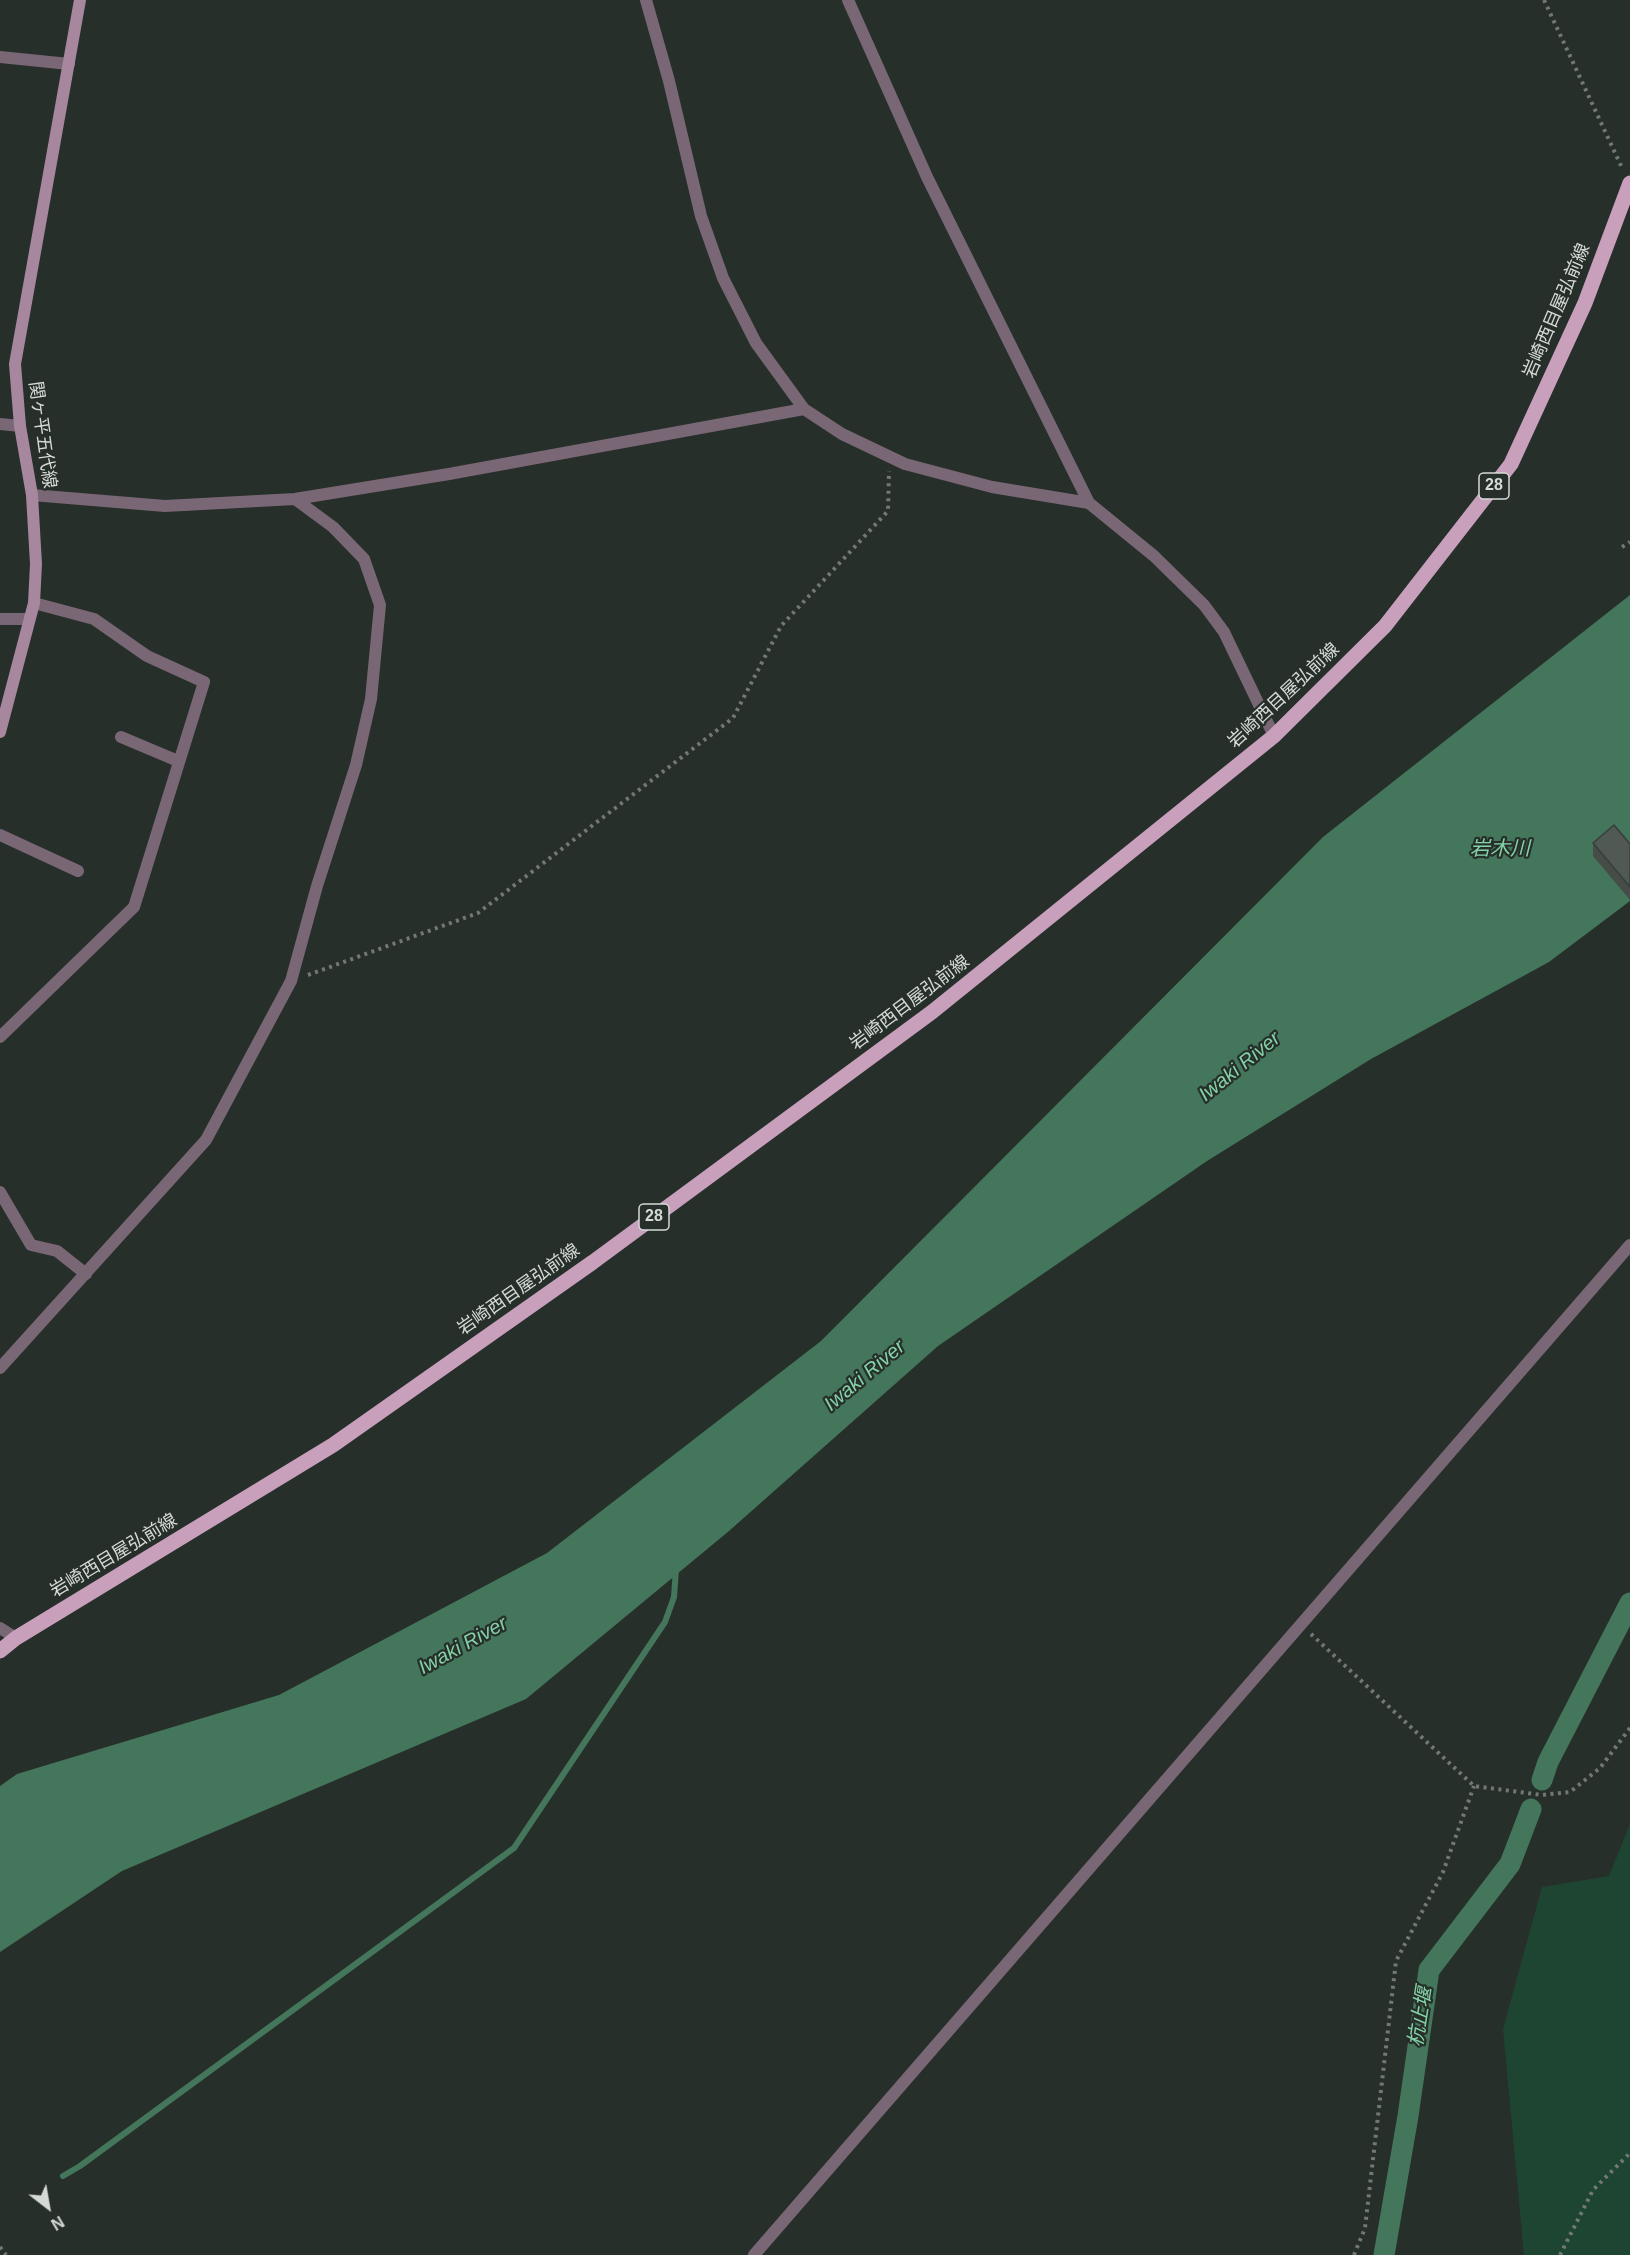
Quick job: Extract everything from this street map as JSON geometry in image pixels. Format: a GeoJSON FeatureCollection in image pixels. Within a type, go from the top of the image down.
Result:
{"type":"FeatureCollection","features":[{"type":"Feature","properties":{"kind":"main road","name":"関ヶ平五代線"},"geometry":{"type":"LineString","coordinates":[[0,732],[34,603],[36,564],[32,495],[20,426],[15,364],[80,0]]}},
{"type":"Feature","properties":{"kind":"main road","name":"岩崎西目屋弘前線"},"geometry":{"type":"LineString","coordinates":[[0,1651],[16,1638],[333,1445],[594,1262],[932,1012],[1274,736],[1385,626],[1511,464],[1585,303],[1630,183]]}},
{"type":"Feature","properties":{"kind":"street"},"geometry":{"type":"LineString","coordinates":[[646,0],[669,81],[701,216],[723,279],[756,343],[804,409],[842,434],[905,464],[992,488],[1089,503]]}},
{"type":"Feature","properties":{"kind":"street"},"geometry":{"type":"LineString","coordinates":[[848,0],[927,177],[1089,503],[1154,556],[1204,605],[1224,632],[1274,736]]}},
{"type":"Feature","properties":{"kind":"street"},"geometry":{"type":"LineString","coordinates":[[0,57],[69,64]]}},
{"type":"Feature","properties":{"kind":"street"},"geometry":{"type":"LineString","coordinates":[[32,495],[165,506],[295,499],[449,474],[804,409]]}},
{"type":"Feature","properties":{"kind":"street"},"geometry":{"type":"LineString","coordinates":[[0,424],[20,426]]}},
{"type":"Feature","properties":{"kind":"street"},"geometry":{"type":"LineString","coordinates":[[0,1368],[207,1140],[291,981],[317,886],[356,765],[371,699],[380,605],[364,559],[333,527],[295,499]]}},
{"type":"Feature","properties":{"kind":"street"},"geometry":{"type":"LineString","coordinates":[[0,1037],[134,907],[204,682],[147,656],[93,619],[34,603]]}},
{"type":"Feature","properties":{"kind":"street"},"geometry":{"type":"LineString","coordinates":[[0,619],[29,619]]}},
{"type":"Feature","properties":{"kind":"street"},"geometry":{"type":"LineString","coordinates":[[121,737],[178,761]]}},
{"type":"Feature","properties":{"kind":"street"},"geometry":{"type":"LineString","coordinates":[[0,835],[78,871]]}},
{"type":"Feature","properties":{"kind":"street"},"geometry":{"type":"LineString","coordinates":[[0,1192],[31,1245],[57,1251],[86,1274]]}},
{"type":"Feature","properties":{"kind":"street"},"geometry":{"type":"LineString","coordinates":[[754,2255],[1630,1245]]}},
{"type":"Feature","properties":{"kind":"street"},"geometry":{"type":"LineString","coordinates":[[0,1628],[16,1638]]}},
{"type":"Feature","properties":{"kind":"path"},"geometry":{"type":"LineString","coordinates":[[1544,0],[1630,183]]}},
{"type":"Feature","properties":{"kind":"path"},"geometry":{"type":"LineString","coordinates":[[291,981],[478,913],[733,718],[781,626],[888,512],[889,456]]}},
{"type":"Feature","properties":{"kind":"path"},"geometry":{"type":"LineString","coordinates":[[1622,547],[1630,542]]}},
{"type":"Feature","properties":{"kind":"path"},"geometry":{"type":"LineString","coordinates":[[1301,1625],[1474,1786],[1542,1795],[1570,1792],[1600,1768],[1630,1728]]}},
{"type":"Feature","properties":{"kind":"path"},"geometry":{"type":"LineString","coordinates":[[1354,2255],[1365,2228],[1396,1960],[1443,1872],[1474,1786]]}},
{"type":"Feature","properties":{"kind":"path"},"geometry":{"type":"LineString","coordinates":[[1560,2255],[1593,2190],[1630,2153]]}},
{"type":"Feature","properties":{"kind":"path"},"geometry":{"type":"LineString","coordinates":[[0,2247],[6,2255]]}},
{"type":"Feature","properties":{"kind":"shaded area"},"geometry":{"type":"Polygon","coordinates":[[[1630,1824],[1630,2255],[1524,2255],[1503,2029],[1542,1887],[1609,1876],[1630,1824]]]}},
{"type":"Feature","properties":{"kind":"water","name":"岩木川"},"geometry":{"type":"Polygon","coordinates":[[[1630,595],[1630,901],[1549,962],[1371,1059],[1207,1161],[938,1346],[729,1531],[526,1699],[122,1871],[0,1952],[0,1786],[17,1774],[279,1695],[547,1553],[821,1341],[1323,837],[1630,595]]]}},
{"type":"Feature","properties":{"kind":"building"},"geometry":{"type":"Polygon","coordinates":[[[1614,825],[1630,844],[1630,887],[1593,843],[1614,825]]]}},
{"type":"Feature","properties":{"kind":"waterway"},"geometry":{"type":"LineString","coordinates":[[63,2176],[80,2166],[514,1848],[665,1622],[674,1597],[676,1569]]}},
{"type":"Feature","properties":{"kind":"waterway","name":"杭止堰"},"geometry":{"type":"LineString","coordinates":[[1542,1780],[1548,1762],[1630,1603]]}},
{"type":"Feature","properties":{"kind":"waterway","name":"杭止堰"},"geometry":{"type":"LineString","coordinates":[[1384,2255],[1408,2116],[1429,1970],[1510,1864],[1531,1809]]}},
{"type":"Feature","properties":{"kind":"water label","name":"Iwaki River"},"geometry":{"type":"Point","coordinates":[1240,1067]}},
{"type":"Feature","properties":{"kind":"water label","name":"Iwaki River"},"geometry":{"type":"Point","coordinates":[865,1376]}},
{"type":"Feature","properties":{"kind":"water label","name":"Iwaki River"},"geometry":{"type":"Point","coordinates":[463,1646]}}]}
